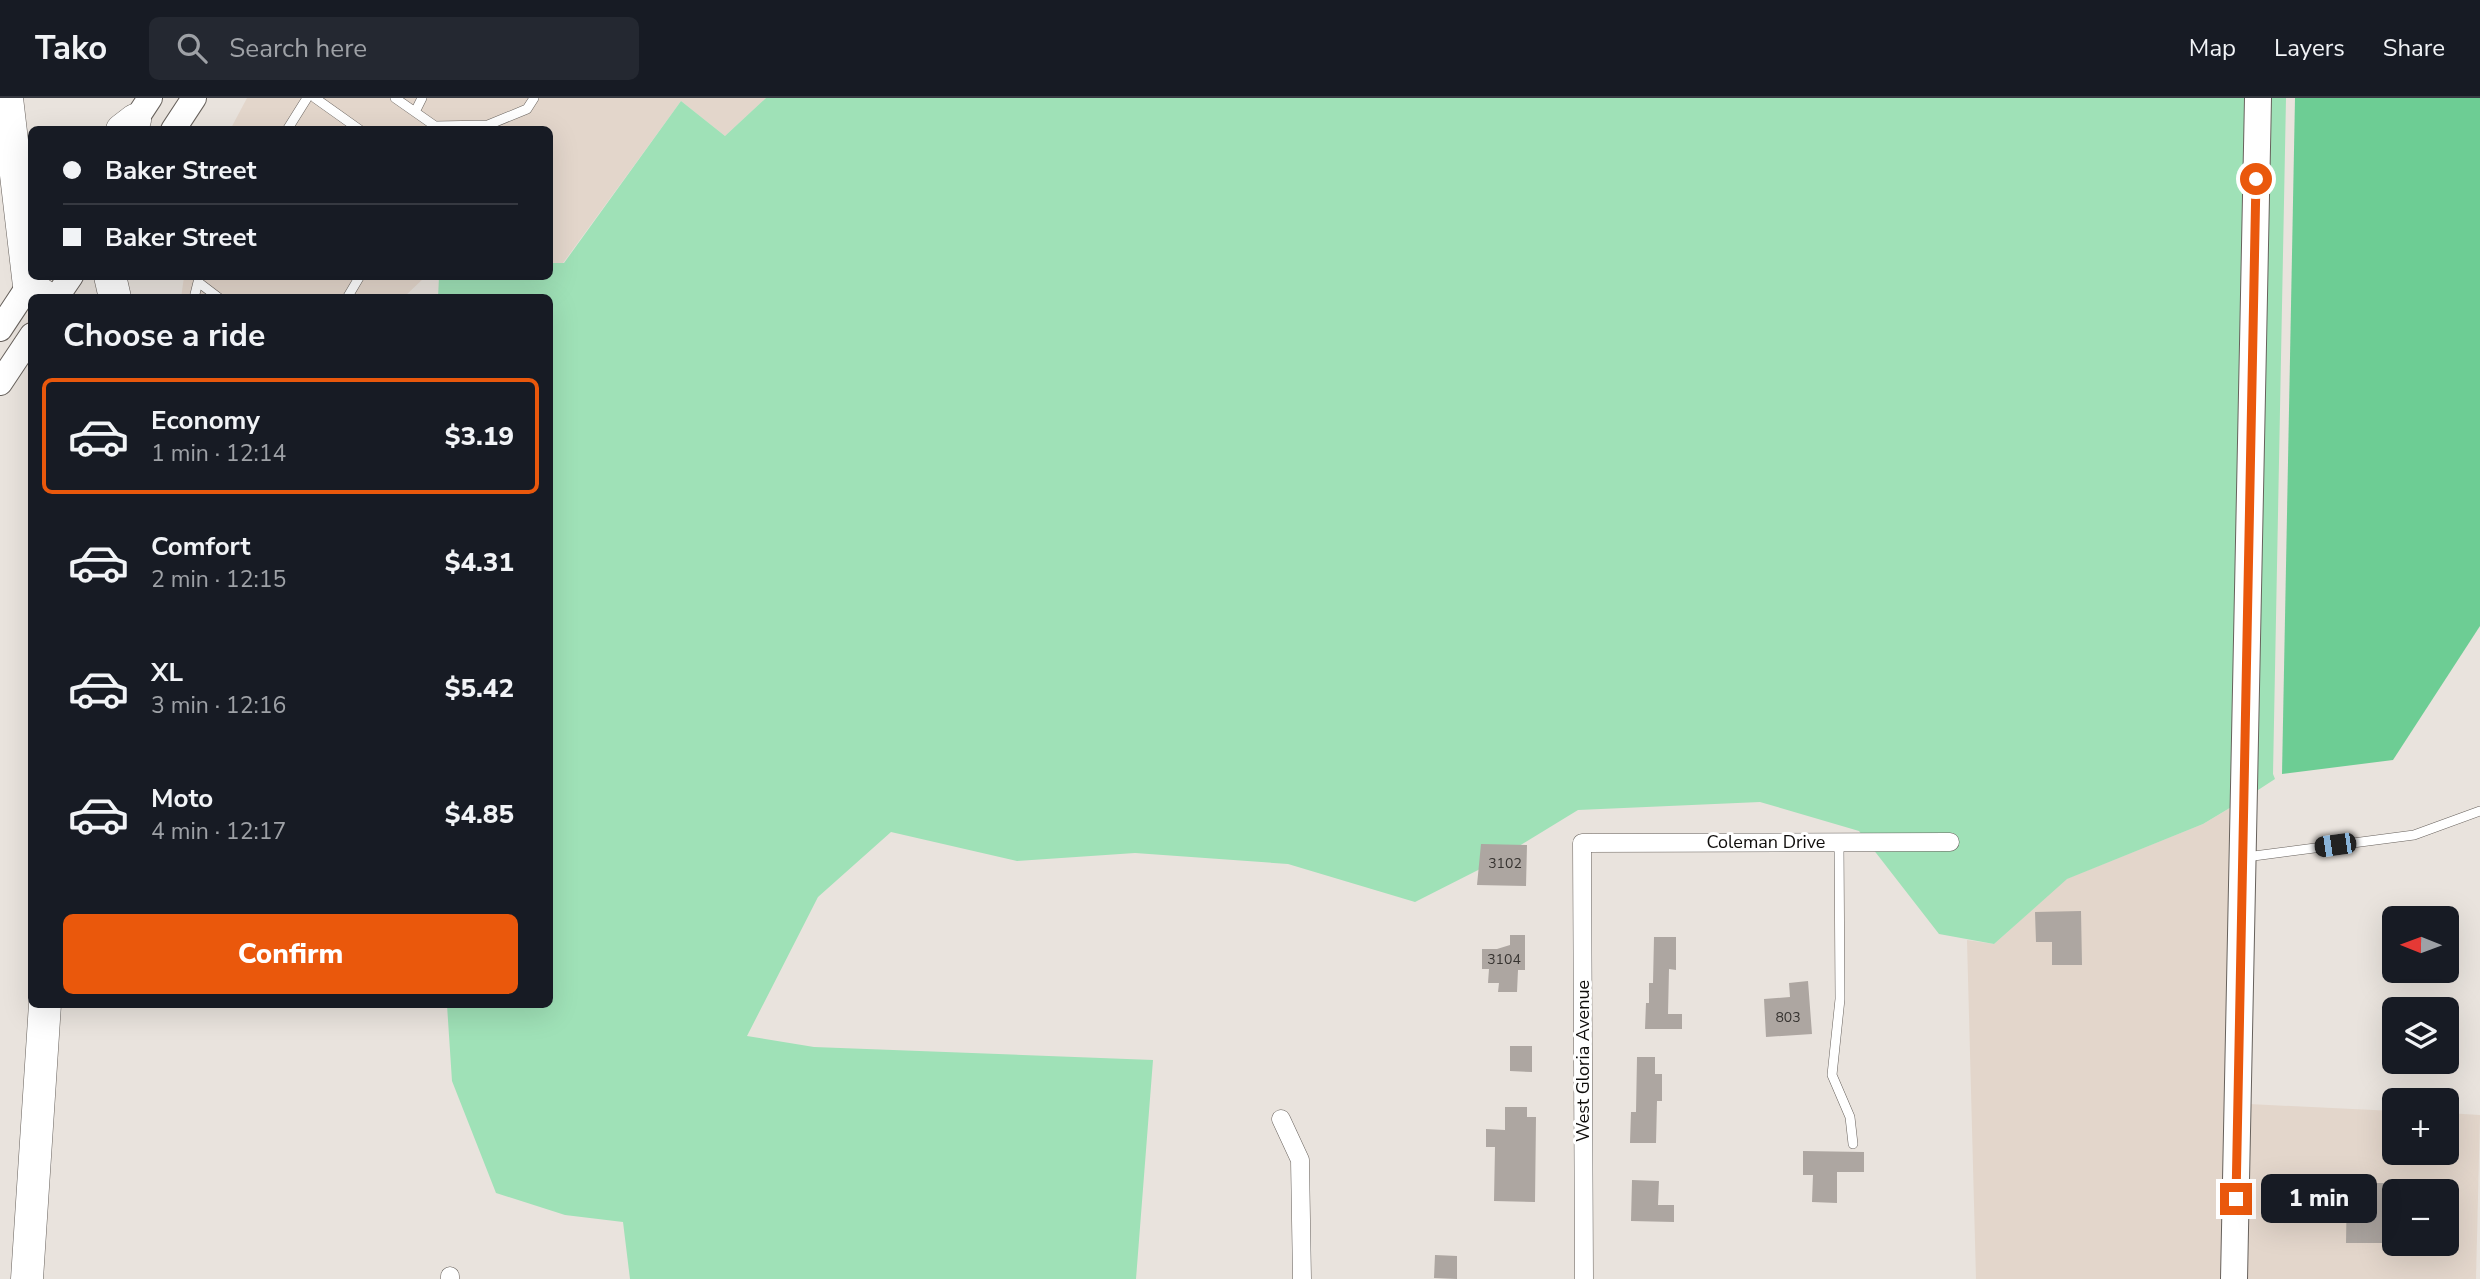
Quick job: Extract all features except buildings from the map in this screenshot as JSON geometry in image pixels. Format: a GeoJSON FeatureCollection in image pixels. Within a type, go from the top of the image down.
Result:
{"type":"FeatureCollection","features":[{"type":"Feature","properties":{"kind":"highway"},"geometry":{"type":"LineString","coordinates":[[7,104],[28,136]]}},
{"type":"Feature","properties":{"kind":"highway"},"geometry":{"type":"LineString","coordinates":[[7,104],[28,215]]}},
{"type":"Feature","properties":{"kind":"highway"},"geometry":{"type":"LineString","coordinates":[[27,1279],[45,1008]]}},
{"type":"Feature","properties":{"kind":"main road"},"geometry":{"type":"LineString","coordinates":[[136,121],[166,98]]}},
{"type":"Feature","properties":{"kind":"main road"},"geometry":{"type":"LineString","coordinates":[[176,126],[194,98]]}},
{"type":"Feature","properties":{"kind":"main road"},"geometry":{"type":"LineString","coordinates":[[2234,1279],[2258,98]]}},
{"type":"Feature","properties":{"kind":"main road"},"geometry":{"type":"LineString","coordinates":[[42,289],[62,280]]}},
{"type":"Feature","properties":{"kind":"main road"},"geometry":{"type":"LineString","coordinates":[[0,330],[28,303]]}},
{"type":"Feature","properties":{"kind":"main road"},"geometry":{"type":"LineString","coordinates":[[0,383],[28,341]]}},
{"type":"Feature","properties":{"kind":"street","name":"Coleman Drive"},"geometry":{"type":"LineString","coordinates":[[1581,843],[1950,842]]}},
{"type":"Feature","properties":{"kind":"street","name":"West Gloria Avenue"},"geometry":{"type":"LineString","coordinates":[[1581,843],[1584,1279]]}},
{"type":"Feature","properties":{"kind":"street"},"geometry":{"type":"LineString","coordinates":[[1281,1119],[1300,1160],[1302,1279]]}},
{"type":"Feature","properties":{"kind":"lane"},"geometry":{"type":"LineString","coordinates":[[290,126],[307,98]]}},
{"type":"Feature","properties":{"kind":"lane"},"geometry":{"type":"LineString","coordinates":[[315,98],[354,126]]}},
{"type":"Feature","properties":{"kind":"lane"},"geometry":{"type":"LineString","coordinates":[[395,98],[433,126]]}},
{"type":"Feature","properties":{"kind":"lane"},"geometry":{"type":"LineString","coordinates":[[415,112],[422,98]]}},
{"type":"Feature","properties":{"kind":"lane"},"geometry":{"type":"LineString","coordinates":[[461,126],[488,125],[527,109],[534,98]]}},
{"type":"Feature","properties":{"kind":"lane"},"geometry":{"type":"LineString","coordinates":[[199,280],[215,294]]}},
{"type":"Feature","properties":{"kind":"lane"},"geometry":{"type":"LineString","coordinates":[[2243,857],[2414,835],[2480,811]]}},
{"type":"Feature","properties":{"kind":"lane"},"geometry":{"type":"LineString","coordinates":[[1839,842],[1840,999],[1832,1074],[1850,1117],[1853,1144]]}},
{"type":"Feature","properties":{"kind":"shaded area"},"geometry":{"type":"Polygon","coordinates":[[[247,98],[766,98],[725,136],[681,101],[563,263],[553,263],[553,126],[232,126],[247,98]]]}},
{"type":"Feature","properties":{"kind":"shaded area"},"geometry":{"type":"Polygon","coordinates":[[[184,280],[422,280],[407,294],[182,294],[184,280]]]}},
{"type":"Feature","properties":{"kind":"shaded area"},"geometry":{"type":"Polygon","coordinates":[[[2233,806],[2223,1279],[1976,1279],[1967,940],[1994,944],[2066,879],[2203,824],[2233,806]]]}},
{"type":"Feature","properties":{"kind":"shaded area"},"geometry":{"type":"Polygon","coordinates":[[[2249,1104],[2382,1110],[2382,1165],[2459,1165],[2459,1114],[2480,1115],[2476,1279],[2245,1279],[2249,1104]]]}},
{"type":"Feature","properties":{"kind":"green space"},"geometry":{"type":"Polygon","coordinates":[[[766,98],[2247,98],[2233,806],[2203,824],[2067,879],[1994,944],[1939,934],[1859,831],[1760,802],[1578,810],[1488,865],[1415,902],[1288,864],[1135,853],[1017,861],[891,832],[818,897],[747,1036],[814,1047],[1153,1060],[1136,1279],[630,1279],[623,1222],[565,1215],[496,1193],[452,1081],[447,1008],[553,1008],[553,294],[438,294],[439,280],[553,280],[553,263],[564,263],[681,101],[725,136],[766,98]]]}},
{"type":"Feature","properties":{"kind":"green space"},"geometry":{"type":"Polygon","coordinates":[[[2269,98],[2286,98],[2275,779],[2255,792],[2269,98]]]}},
{"type":"Feature","properties":{"kind":"green space"},"geometry":{"type":"Polygon","coordinates":[[[2295,98],[2480,98],[2480,626],[2393,760],[2282,774],[2295,98]]]}},
{"type":"Feature","properties":{"kind":"route"},"geometry":{"type":"LineString","coordinates":[[2236,1199],[2256,179]]}}]}
